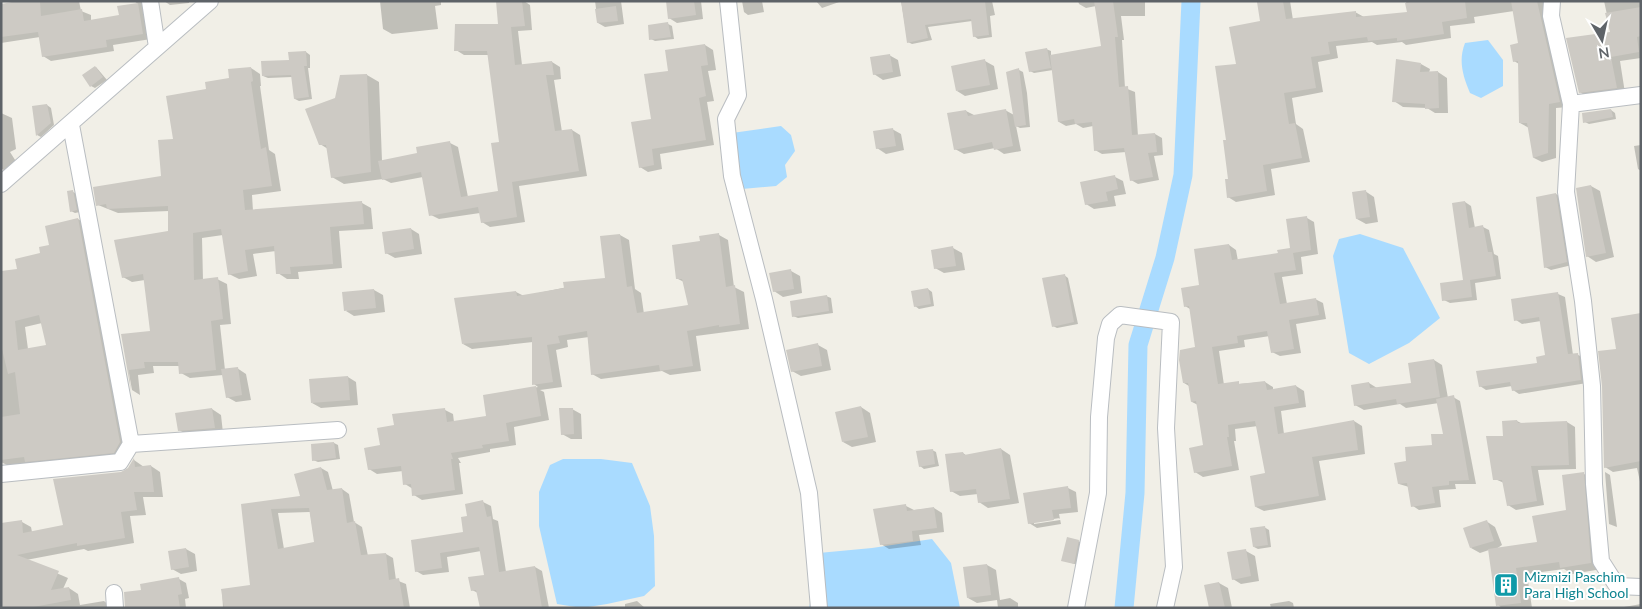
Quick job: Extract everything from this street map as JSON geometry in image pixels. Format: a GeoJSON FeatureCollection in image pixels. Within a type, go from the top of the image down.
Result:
{"type":"FeatureCollection","features":[{"type":"Feature","properties":{"kind":"street"},"geometry":{"type":"LineString","coordinates":[[150,1],[157,47]]}},
{"type":"Feature","properties":{"kind":"street"},"geometry":{"type":"LineString","coordinates":[[1,184],[71,125],[210,1]]}},
{"type":"Feature","properties":{"kind":"street"},"geometry":{"type":"LineString","coordinates":[[728,1],[738,95],[726,119],[732,176],[764,299],[809,493],[819,608]]}},
{"type":"Feature","properties":{"kind":"street"},"geometry":{"type":"LineString","coordinates":[[1552,1],[1551,16],[1571,104],[1566,192],[1583,301],[1591,377],[1594,484],[1601,561],[1617,586],[1641,587]]}},
{"type":"Feature","properties":{"kind":"street"},"geometry":{"type":"LineString","coordinates":[[1571,104],[1641,95]]}},
{"type":"Feature","properties":{"kind":"street"},"geometry":{"type":"LineString","coordinates":[[1,474],[120,462],[131,444],[71,125]]}},
{"type":"Feature","properties":{"kind":"street"},"geometry":{"type":"LineString","coordinates":[[1076,608],[1098,493],[1099,417],[1106,338],[1110,324],[1120,316],[1171,322],[1166,428],[1174,567],[1165,608]]}},
{"type":"Feature","properties":{"kind":"street"},"geometry":{"type":"LineString","coordinates":[[131,444],[338,430]]}},
{"type":"Feature","properties":{"kind":"water"},"geometry":{"type":"Polygon","coordinates":[[[1488,40],[1503,60],[1503,86],[1481,98],[1470,93],[1463,74],[1462,56],[1465,43],[1488,40]]]}},
{"type":"Feature","properties":{"kind":"water"},"geometry":{"type":"Polygon","coordinates":[[[781,126],[791,135],[795,151],[785,165],[787,177],[776,186],[742,189],[732,133],[781,126]]]}},
{"type":"Feature","properties":{"kind":"water"},"geometry":{"type":"Polygon","coordinates":[[[1360,234],[1403,248],[1440,318],[1409,343],[1369,364],[1349,353],[1333,256],[1339,239],[1360,234]]]}},
{"type":"Feature","properties":{"kind":"water"},"geometry":{"type":"Polygon","coordinates":[[[563,459],[601,459],[632,463],[650,506],[654,536],[655,586],[644,596],[582,608],[557,604],[539,526],[539,492],[550,465],[563,459]]]}},
{"type":"Feature","properties":{"kind":"water"},"geometry":{"type":"Polygon","coordinates":[[[932,539],[951,563],[960,608],[809,608],[813,589],[808,554],[872,548],[932,539]]]}},
{"type":"Feature","properties":{"kind":"building"},"geometry":{"type":"Polygon","coordinates":[[[18,1],[40,1],[41,16],[82,9],[84,21],[119,15],[117,6],[138,3],[143,34],[106,40],[107,47],[42,57],[38,32],[1,37],[1,4],[18,1]]]}},
{"type":"Feature","properties":{"kind":"building"},"geometry":{"type":"Polygon","coordinates":[[[496,1],[522,1],[525,26],[511,27],[515,65],[552,61],[554,75],[546,75],[555,131],[572,129],[579,171],[512,182],[517,217],[481,223],[478,207],[429,216],[421,172],[382,180],[378,161],[417,153],[416,147],[450,141],[461,197],[498,191],[491,143],[499,142],[487,51],[454,51],[455,24],[498,24],[496,1]]]}},
{"type":"Feature","properties":{"kind":"building"},"geometry":{"type":"Polygon","coordinates":[[[666,1],[694,1],[696,15],[668,19],[666,1]]]}},
{"type":"Feature","properties":{"kind":"building"},"geometry":{"type":"Polygon","coordinates":[[[901,1],[985,1],[989,35],[973,37],[971,19],[925,25],[928,38],[907,43],[901,1]]]}},
{"type":"Feature","properties":{"kind":"building"},"geometry":{"type":"Polygon","coordinates":[[[1094,1],[1113,1],[1118,37],[1115,37],[1119,87],[1128,86],[1132,135],[1155,133],[1157,152],[1148,153],[1153,177],[1130,181],[1124,148],[1094,151],[1092,122],[1075,124],[1074,119],[1058,122],[1050,55],[1101,46],[1094,1]]]}},
{"type":"Feature","properties":{"kind":"building"},"geometry":{"type":"Polygon","coordinates":[[[1283,1],[1286,19],[1356,11],[1356,17],[1407,12],[1405,3],[1416,1],[1465,1],[1467,18],[1442,22],[1444,34],[1397,41],[1397,38],[1368,41],[1367,37],[1328,42],[1330,54],[1311,57],[1316,88],[1284,93],[1289,124],[1295,123],[1302,158],[1263,165],[1267,191],[1227,198],[1225,179],[1228,179],[1223,140],[1226,140],[1215,66],[1236,64],[1229,27],[1260,21],[1257,2],[1283,1]]]}},
{"type":"Feature","properties":{"kind":"building"},"geometry":{"type":"Polygon","coordinates":[[[1511,1],[1537,1],[1560,102],[1549,104],[1548,153],[1533,158],[1527,123],[1519,123],[1518,61],[1513,62],[1510,45],[1518,43],[1511,1]]]}},
{"type":"Feature","properties":{"kind":"building"},"geometry":{"type":"Polygon","coordinates":[[[616,6],[618,21],[597,23],[595,9],[616,6]]]}},
{"type":"Feature","properties":{"kind":"building"},"geometry":{"type":"Polygon","coordinates":[[[1641,7],[1641,36],[1637,37],[1639,52],[1611,57],[1617,88],[1579,93],[1566,38],[1610,32],[1605,13],[1641,7]]]}},
{"type":"Feature","properties":{"kind":"building"},"geometry":{"type":"Polygon","coordinates":[[[668,22],[671,37],[649,40],[648,25],[668,22]]]}},
{"type":"Feature","properties":{"kind":"building"},"geometry":{"type":"Polygon","coordinates":[[[705,44],[708,65],[701,66],[706,96],[699,98],[706,140],[652,149],[654,165],[639,168],[631,122],[651,119],[644,74],[668,71],[665,50],[705,44]]]}},
{"type":"Feature","properties":{"kind":"building"},"geometry":{"type":"Polygon","coordinates":[[[1047,48],[1051,68],[1029,72],[1025,52],[1047,48]]]}},
{"type":"Feature","properties":{"kind":"building"},"geometry":{"type":"Polygon","coordinates":[[[306,51],[307,66],[304,66],[309,97],[294,99],[291,75],[262,76],[261,61],[289,60],[288,52],[306,51]]]}},
{"type":"Feature","properties":{"kind":"building"},"geometry":{"type":"Polygon","coordinates":[[[890,54],[893,72],[873,75],[870,57],[890,54]]]}},
{"type":"Feature","properties":{"kind":"building"},"geometry":{"type":"Polygon","coordinates":[[[985,59],[990,85],[956,91],[951,66],[985,59]]]}},
{"type":"Feature","properties":{"kind":"building"},"geometry":{"type":"Polygon","coordinates":[[[1396,59],[1421,63],[1420,72],[1438,71],[1439,108],[1425,109],[1425,104],[1392,102],[1396,59]]]}},
{"type":"Feature","properties":{"kind":"building"},"geometry":{"type":"Polygon","coordinates":[[[95,66],[103,77],[90,87],[82,75],[95,66]]]}},
{"type":"Feature","properties":{"kind":"building"},"geometry":{"type":"Polygon","coordinates":[[[251,67],[253,81],[251,82],[261,149],[266,147],[272,186],[243,190],[245,210],[362,201],[364,224],[330,227],[333,264],[290,267],[291,274],[276,274],[274,246],[245,250],[248,271],[228,275],[221,229],[193,233],[194,280],[218,277],[223,319],[211,321],[216,370],[179,374],[178,362],[144,362],[145,368],[129,370],[131,391],[121,334],[150,331],[143,274],[122,278],[114,240],[168,231],[168,206],[107,209],[106,204],[96,206],[93,187],[161,176],[158,140],[173,139],[166,96],[206,89],[205,82],[229,78],[228,69],[251,67]]]}},
{"type":"Feature","properties":{"kind":"building"},"geometry":{"type":"Polygon","coordinates":[[[1019,68],[1026,125],[1015,127],[1006,72],[1019,68]]]}},
{"type":"Feature","properties":{"kind":"building"},"geometry":{"type":"Polygon","coordinates":[[[367,74],[371,172],[331,178],[326,145],[319,145],[305,109],[335,98],[340,75],[367,74]]]}},
{"type":"Feature","properties":{"kind":"building"},"geometry":{"type":"Polygon","coordinates":[[[47,104],[51,123],[36,136],[32,106],[47,104]]]}},
{"type":"Feature","properties":{"kind":"building"},"geometry":{"type":"Polygon","coordinates":[[[1006,109],[1013,146],[994,150],[992,142],[954,150],[947,113],[966,110],[968,116],[1006,109]]]}},
{"type":"Feature","properties":{"kind":"building"},"geometry":{"type":"Polygon","coordinates":[[[1611,109],[1613,117],[1583,123],[1582,113],[1611,109]]]}},
{"type":"Feature","properties":{"kind":"building"},"geometry":{"type":"Polygon","coordinates":[[[893,128],[896,146],[876,149],[873,131],[893,128]]]}},
{"type":"Feature","properties":{"kind":"building"},"geometry":{"type":"Polygon","coordinates":[[[1115,175],[1118,189],[1106,192],[1108,201],[1085,205],[1080,182],[1115,175]]]}},
{"type":"Feature","properties":{"kind":"building"},"geometry":{"type":"Polygon","coordinates":[[[1591,185],[1606,253],[1586,257],[1576,188],[1591,185]]]}},
{"type":"Feature","properties":{"kind":"building"},"geometry":{"type":"Polygon","coordinates":[[[73,190],[77,210],[70,212],[67,191],[73,190]]]}},
{"type":"Feature","properties":{"kind":"building"},"geometry":{"type":"Polygon","coordinates":[[[1366,190],[1370,217],[1356,219],[1352,192],[1366,190]]]}},
{"type":"Feature","properties":{"kind":"building"},"geometry":{"type":"Polygon","coordinates":[[[1556,193],[1567,262],[1544,268],[1536,197],[1556,193]]]}},
{"type":"Feature","properties":{"kind":"building"},"geometry":{"type":"Polygon","coordinates":[[[1465,201],[1469,228],[1483,225],[1488,252],[1492,252],[1496,276],[1470,280],[1472,297],[1442,301],[1440,283],[1463,280],[1452,203],[1465,201]]]}},
{"type":"Feature","properties":{"kind":"building"},"geometry":{"type":"Polygon","coordinates":[[[1307,216],[1311,250],[1293,253],[1296,270],[1274,273],[1280,304],[1316,298],[1319,315],[1289,320],[1294,349],[1271,353],[1267,331],[1237,336],[1238,343],[1212,347],[1218,384],[1239,381],[1239,384],[1265,381],[1267,390],[1296,385],[1299,403],[1274,407],[1278,434],[1354,420],[1358,450],[1312,457],[1319,496],[1255,507],[1250,476],[1265,473],[1255,421],[1228,425],[1229,437],[1227,437],[1232,466],[1194,473],[1189,448],[1203,445],[1196,401],[1191,402],[1188,383],[1183,383],[1179,360],[1180,350],[1195,347],[1189,306],[1184,307],[1181,288],[1199,285],[1194,249],[1229,244],[1232,260],[1278,253],[1277,250],[1290,248],[1286,219],[1307,216]]]}},
{"type":"Feature","properties":{"kind":"building"},"geometry":{"type":"Polygon","coordinates":[[[78,218],[120,442],[114,453],[25,462],[24,457],[1,460],[1,417],[20,414],[15,372],[8,374],[1,345],[1,271],[17,269],[15,259],[40,253],[39,247],[49,245],[45,226],[78,218]],[[39,315],[15,321],[18,350],[46,345],[39,315]]]}},
{"type":"Feature","properties":{"kind":"building"},"geometry":{"type":"Polygon","coordinates":[[[411,228],[414,249],[385,254],[382,232],[411,228]]]}},
{"type":"Feature","properties":{"kind":"building"},"geometry":{"type":"Polygon","coordinates":[[[719,233],[726,287],[735,285],[740,324],[719,327],[719,325],[687,331],[693,366],[660,371],[659,365],[591,375],[587,331],[558,336],[560,343],[547,345],[553,382],[532,385],[532,337],[462,344],[454,298],[516,291],[517,296],[564,288],[563,282],[605,278],[600,236],[620,234],[627,287],[632,286],[637,313],[688,305],[682,279],[676,279],[672,245],[700,241],[699,236],[719,233]]]}},
{"type":"Feature","properties":{"kind":"building"},"geometry":{"type":"Polygon","coordinates":[[[953,246],[956,266],[934,269],[931,250],[953,246]]]}},
{"type":"Feature","properties":{"kind":"building"},"geometry":{"type":"Polygon","coordinates":[[[791,269],[794,289],[773,292],[769,273],[791,269]]]}},
{"type":"Feature","properties":{"kind":"building"},"geometry":{"type":"Polygon","coordinates":[[[1065,274],[1074,322],[1052,327],[1042,278],[1065,274]]]}},
{"type":"Feature","properties":{"kind":"building"},"geometry":{"type":"Polygon","coordinates":[[[928,288],[931,304],[914,307],[911,291],[928,288]]]}},
{"type":"Feature","properties":{"kind":"building"},"geometry":{"type":"Polygon","coordinates":[[[374,289],[376,308],[344,311],[342,292],[374,289]]]}},
{"type":"Feature","properties":{"kind":"building"},"geometry":{"type":"Polygon","coordinates":[[[1558,292],[1568,354],[1578,353],[1581,380],[1512,391],[1510,382],[1479,387],[1476,371],[1537,363],[1536,357],[1545,355],[1539,317],[1514,321],[1511,299],[1558,292]]]}},
{"type":"Feature","properties":{"kind":"building"},"geometry":{"type":"Polygon","coordinates":[[[827,295],[829,311],[792,317],[790,301],[827,295]]]}},
{"type":"Feature","properties":{"kind":"building"},"geometry":{"type":"Polygon","coordinates":[[[1641,313],[1641,461],[1604,468],[1602,386],[1598,351],[1616,349],[1611,318],[1641,313]]]}},
{"type":"Feature","properties":{"kind":"building"},"geometry":{"type":"Polygon","coordinates":[[[818,343],[822,366],[791,372],[786,350],[818,343]]]}},
{"type":"Feature","properties":{"kind":"building"},"geometry":{"type":"Polygon","coordinates":[[[1434,359],[1440,397],[1397,404],[1396,399],[1354,406],[1351,385],[1369,382],[1370,388],[1411,383],[1408,363],[1434,359]]]}},
{"type":"Feature","properties":{"kind":"building"},"geometry":{"type":"Polygon","coordinates":[[[238,367],[242,395],[226,398],[221,369],[238,367]]]}},
{"type":"Feature","properties":{"kind":"building"},"geometry":{"type":"Polygon","coordinates":[[[348,376],[350,400],[311,403],[309,379],[348,376]]]}},
{"type":"Feature","properties":{"kind":"building"},"geometry":{"type":"Polygon","coordinates":[[[536,386],[541,416],[506,423],[509,441],[482,445],[483,448],[451,453],[455,490],[412,496],[411,484],[403,485],[401,466],[368,470],[364,448],[380,445],[377,428],[394,425],[392,414],[445,408],[447,422],[486,416],[483,395],[536,386]]]}},
{"type":"Feature","properties":{"kind":"building"},"geometry":{"type":"Polygon","coordinates":[[[1454,395],[1469,480],[1449,481],[1449,485],[1432,487],[1435,503],[1411,507],[1407,483],[1398,484],[1394,463],[1406,461],[1405,447],[1432,445],[1431,434],[1443,434],[1436,399],[1454,395]]]}},
{"type":"Feature","properties":{"kind":"building"},"geometry":{"type":"Polygon","coordinates":[[[861,406],[868,437],[842,442],[835,412],[861,406]]]}},
{"type":"Feature","properties":{"kind":"building"},"geometry":{"type":"Polygon","coordinates":[[[212,408],[215,428],[178,431],[175,413],[212,408]]]}},
{"type":"Feature","properties":{"kind":"building"},"geometry":{"type":"Polygon","coordinates":[[[559,408],[573,408],[574,434],[561,435],[559,408]]]}},
{"type":"Feature","properties":{"kind":"building"},"geometry":{"type":"Polygon","coordinates":[[[1517,420],[1518,423],[1567,421],[1569,465],[1531,466],[1537,501],[1507,506],[1502,480],[1493,480],[1486,436],[1503,436],[1502,421],[1517,420]]]}},
{"type":"Feature","properties":{"kind":"building"},"geometry":{"type":"Polygon","coordinates":[[[334,442],[336,458],[312,461],[311,444],[334,442]]]}},
{"type":"Feature","properties":{"kind":"building"},"geometry":{"type":"Polygon","coordinates":[[[1001,448],[1010,499],[978,503],[976,489],[950,492],[945,454],[963,452],[964,455],[1001,448]]]}},
{"type":"Feature","properties":{"kind":"building"},"geometry":{"type":"Polygon","coordinates":[[[933,449],[935,464],[919,467],[916,451],[933,449]]]}},
{"type":"Feature","properties":{"kind":"building"},"geometry":{"type":"Polygon","coordinates":[[[134,458],[135,467],[151,465],[154,492],[134,492],[137,510],[121,512],[125,538],[77,546],[77,543],[17,555],[59,571],[51,590],[69,587],[71,600],[28,608],[1,608],[1,523],[22,520],[23,533],[63,525],[53,479],[121,472],[128,468],[134,458]]]}},
{"type":"Feature","properties":{"kind":"building"},"geometry":{"type":"Polygon","coordinates":[[[321,467],[327,490],[342,488],[347,523],[355,521],[361,555],[386,553],[389,580],[399,578],[404,608],[224,608],[221,589],[250,585],[241,504],[300,496],[294,474],[321,467]],[[309,508],[271,509],[278,549],[314,542],[309,508]]]}},
{"type":"Feature","properties":{"kind":"building"},"geometry":{"type":"Polygon","coordinates":[[[1584,472],[1591,563],[1560,568],[1559,562],[1516,568],[1521,603],[1496,606],[1488,549],[1537,542],[1532,516],[1566,510],[1562,475],[1584,472]]]}},
{"type":"Feature","properties":{"kind":"building"},"geometry":{"type":"Polygon","coordinates":[[[1068,486],[1071,508],[1052,510],[1054,520],[1028,524],[1023,493],[1068,486]]]}},
{"type":"Feature","properties":{"kind":"building"},"geometry":{"type":"Polygon","coordinates":[[[483,500],[487,517],[491,516],[499,572],[535,566],[542,608],[480,608],[476,590],[471,591],[468,577],[484,575],[479,547],[440,553],[442,568],[415,572],[411,540],[463,532],[461,517],[467,516],[465,504],[483,500]]]}},
{"type":"Feature","properties":{"kind":"building"},"geometry":{"type":"Polygon","coordinates":[[[906,504],[907,511],[934,507],[937,528],[912,531],[913,541],[880,545],[873,509],[906,504]]]}},
{"type":"Feature","properties":{"kind":"building"},"geometry":{"type":"Polygon","coordinates":[[[1487,520],[1494,541],[1470,548],[1463,528],[1487,520]]]}},
{"type":"Feature","properties":{"kind":"building"},"geometry":{"type":"Polygon","coordinates":[[[1265,526],[1268,545],[1253,547],[1250,528],[1265,526]]]}},
{"type":"Feature","properties":{"kind":"building"},"geometry":{"type":"Polygon","coordinates":[[[1067,537],[1079,540],[1074,564],[1061,561],[1067,537]]]}},
{"type":"Feature","properties":{"kind":"building"},"geometry":{"type":"Polygon","coordinates":[[[186,548],[189,567],[171,570],[168,551],[186,548]]]}},
{"type":"Feature","properties":{"kind":"building"},"geometry":{"type":"Polygon","coordinates":[[[1246,549],[1251,576],[1232,580],[1227,552],[1246,549]]]}},
{"type":"Feature","properties":{"kind":"building"},"geometry":{"type":"Polygon","coordinates":[[[987,564],[991,595],[967,598],[963,567],[987,564]]]}},
{"type":"Feature","properties":{"kind":"building"},"geometry":{"type":"Polygon","coordinates":[[[179,577],[182,594],[178,595],[180,608],[125,608],[124,592],[141,590],[140,584],[179,577]]]}},
{"type":"Feature","properties":{"kind":"building"},"geometry":{"type":"Polygon","coordinates":[[[1219,582],[1225,608],[1209,608],[1204,585],[1219,582]]]}},
{"type":"Feature","properties":{"kind":"waterway"},"geometry":{"type":"LineString","coordinates":[[1124,608],[1135,493],[1138,345],[1165,258],[1183,175],[1191,1]]}},
{"type":"Feature","properties":{"kind":"place","name":"Mizmizi Paschim Para High School"},"geometry":{"type":"Point","coordinates":[1506,585]}}]}
